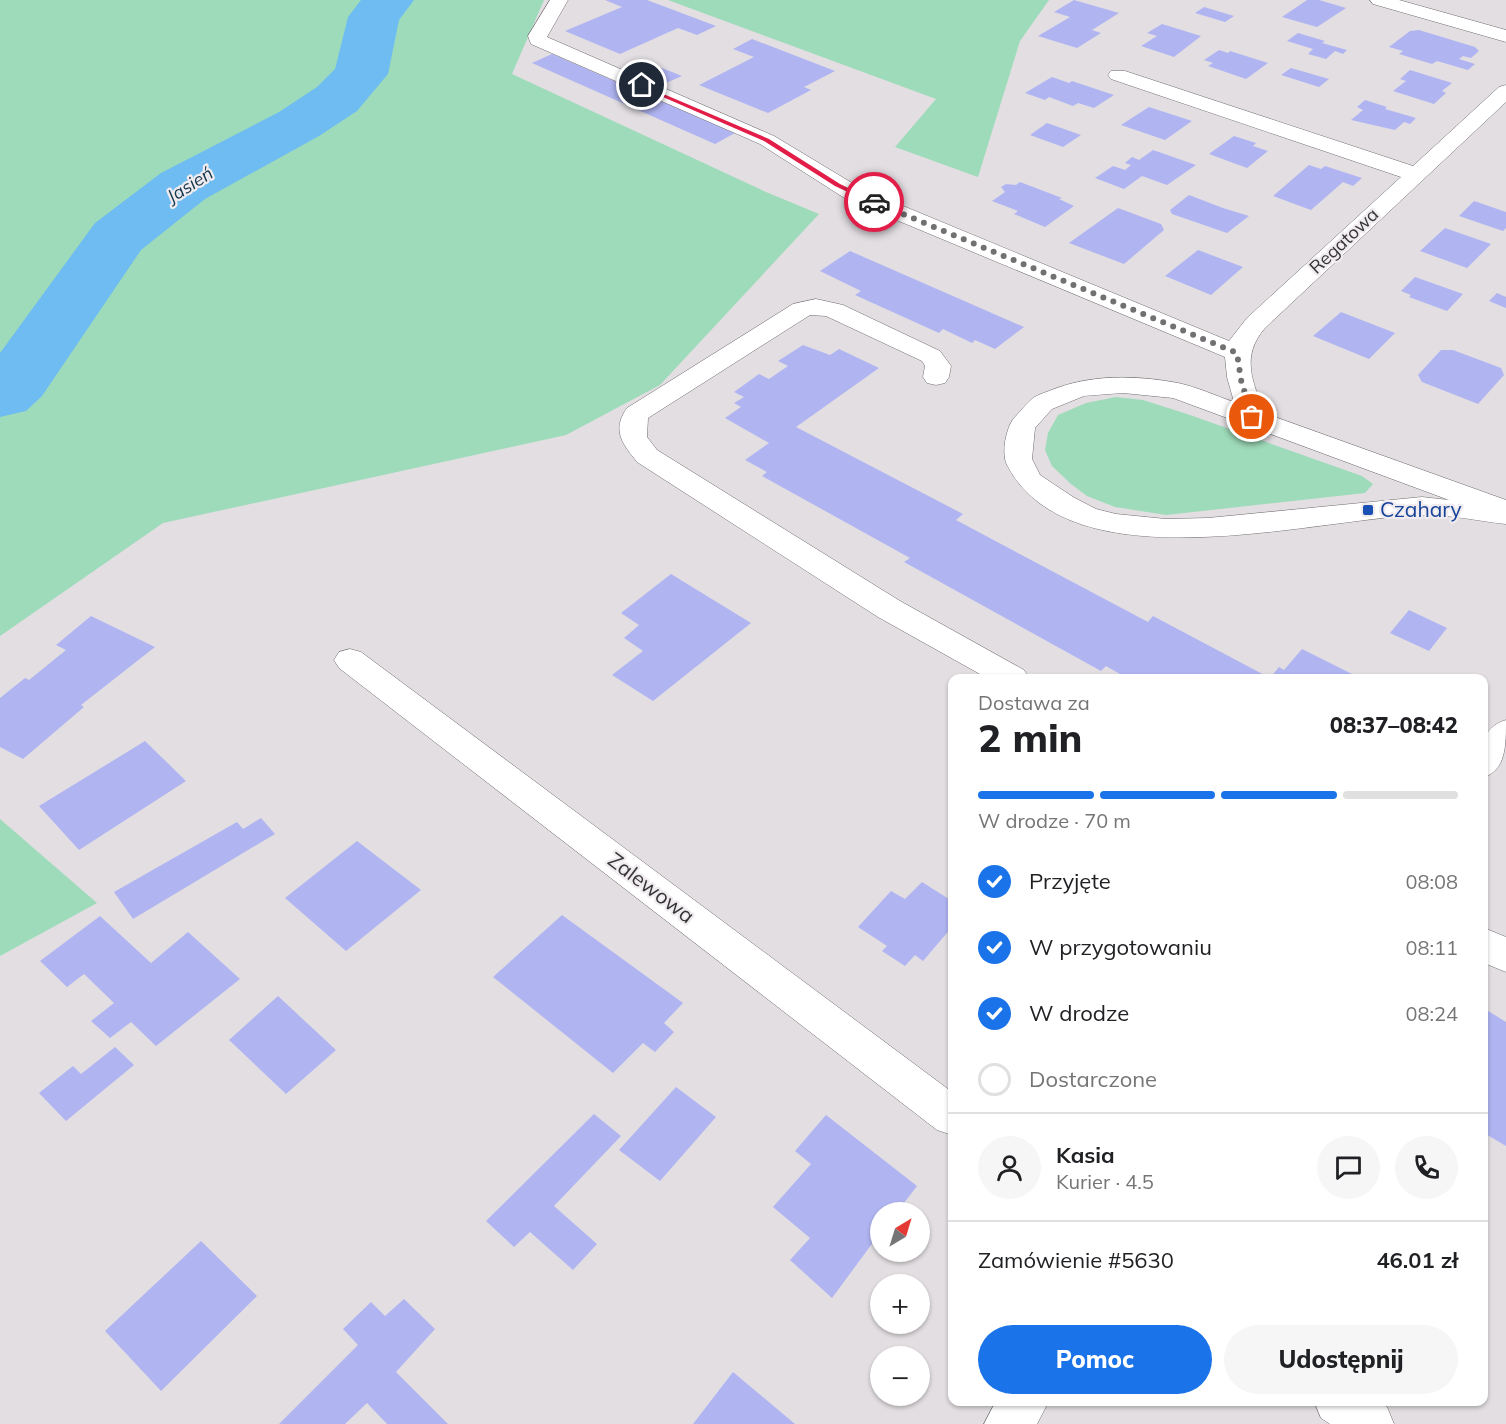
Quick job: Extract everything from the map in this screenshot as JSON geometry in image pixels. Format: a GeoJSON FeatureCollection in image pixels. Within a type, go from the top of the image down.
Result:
{"type":"FeatureCollection","features":[{"type":"Feature","properties":{"kind":"street"},"geometry":{"type":"LineString","coordinates":[[559,0],[537,36],[538,40],[766,140],[854,194],[1237,353],[1241,380],[1252,417]]}},
{"type":"Feature","properties":{"kind":"street"},"geometry":{"type":"LineString","coordinates":[[1379,0],[1506,36]]}},
{"type":"Feature","properties":{"kind":"street"},"geometry":{"type":"LineString","coordinates":[[1118,75],[1415,174]]}},
{"type":"Feature","properties":{"kind":"street","name":"Regatowa"},"geometry":{"type":"LineString","coordinates":[[1237,353],[1243,338],[1256,323],[1506,91]]}},
{"type":"Feature","properties":{"kind":"street"},"geometry":{"type":"LineString","coordinates":[[936,377],[938,366],[931,356],[834,310],[816,306],[802,309],[636,414],[633,438],[647,456],[746,520],[890,609],[1006,674]]}},
{"type":"Feature","properties":{"kind":"street"},"geometry":{"type":"LineString","coordinates":[[1506,510],[1177,391],[1123,385],[1079,388],[1042,403],[1022,426],[1018,459],[1029,480],[1063,504],[1086,516],[1116,524],[1166,529],[1208,528],[1422,506],[1506,515]]}},
{"type":"Feature","properties":{"kind":"street","name":"Zalewowa"},"geometry":{"type":"LineString","coordinates":[[350,660],[948,1113]]}},
{"type":"Feature","properties":{"kind":"street"},"geometry":{"type":"LineString","coordinates":[[1488,758],[1506,733]]}},
{"type":"Feature","properties":{"kind":"street"},"geometry":{"type":"LineString","coordinates":[[1488,946],[1506,956]]}},
{"type":"Feature","properties":{"kind":"street"},"geometry":{"type":"LineString","coordinates":[[1008,1424],[1021,1406]]}},
{"type":"Feature","properties":{"kind":"street"},"geometry":{"type":"LineString","coordinates":[[1345,1406],[1370,1424]]}},
{"type":"Feature","properties":{"kind":"green space"},"geometry":{"type":"Polygon","coordinates":[[[0,0],[544,0],[512,74],[766,192],[819,214],[660,385],[566,435],[163,523],[0,636],[0,0]]]}},
{"type":"Feature","properties":{"kind":"green space"},"geometry":{"type":"Polygon","coordinates":[[[668,0],[1049,0],[1020,41],[978,177],[895,147],[936,99],[668,0]]]}},
{"type":"Feature","properties":{"kind":"green space"},"geometry":{"type":"Polygon","coordinates":[[[1116,397],[1143,400],[1187,414],[1362,476],[1373,484],[1365,493],[1166,515],[1115,507],[1087,496],[1071,484],[1052,466],[1045,450],[1048,433],[1058,415],[1086,403],[1116,397]]]}},
{"type":"Feature","properties":{"kind":"green space"},"geometry":{"type":"Polygon","coordinates":[[[0,819],[97,903],[0,956],[0,819]]]}},
{"type":"Feature","properties":{"kind":"building"},"geometry":{"type":"Polygon","coordinates":[[[605,0],[647,0],[716,26],[697,35],[678,28],[620,54],[565,31],[622,7],[605,0]]]}},
{"type":"Feature","properties":{"kind":"building"},"geometry":{"type":"Polygon","coordinates":[[[1074,0],[1119,13],[1092,30],[1101,33],[1077,48],[1038,36],[1070,17],[1054,12],[1074,0]]]}},
{"type":"Feature","properties":{"kind":"building"},"geometry":{"type":"Polygon","coordinates":[[[1307,0],[1319,0],[1346,8],[1317,27],[1282,17],[1307,0]]]}},
{"type":"Feature","properties":{"kind":"building"},"geometry":{"type":"Polygon","coordinates":[[[1204,7],[1234,16],[1225,22],[1195,13],[1204,7]]]}},
{"type":"Feature","properties":{"kind":"building"},"geometry":{"type":"Polygon","coordinates":[[[1162,24],[1201,36],[1174,57],[1141,46],[1157,36],[1147,33],[1162,24]]]}},
{"type":"Feature","properties":{"kind":"building"},"geometry":{"type":"Polygon","coordinates":[[[1419,30],[1475,47],[1479,51],[1471,58],[1463,56],[1459,59],[1475,64],[1468,70],[1437,61],[1432,64],[1399,54],[1403,51],[1389,47],[1410,31],[1419,30]]]}},
{"type":"Feature","properties":{"kind":"building"},"geometry":{"type":"Polygon","coordinates":[[[1298,33],[1347,50],[1343,54],[1335,51],[1326,59],[1308,54],[1313,49],[1287,41],[1298,33]]]}},
{"type":"Feature","properties":{"kind":"building"},"geometry":{"type":"Polygon","coordinates":[[[752,39],[835,71],[804,87],[811,90],[768,113],[699,85],[754,57],[733,49],[752,39]]]}},
{"type":"Feature","properties":{"kind":"building"},"geometry":{"type":"Polygon","coordinates":[[[1219,50],[1228,53],[1230,51],[1268,63],[1246,79],[1208,66],[1213,63],[1204,60],[1219,50]]]}},
{"type":"Feature","properties":{"kind":"building"},"geometry":{"type":"Polygon","coordinates":[[[552,54],[735,133],[715,144],[532,63],[552,54]]]}},
{"type":"Feature","properties":{"kind":"building"},"geometry":{"type":"Polygon","coordinates":[[[642,60],[682,76],[666,83],[626,67],[642,60]]]}},
{"type":"Feature","properties":{"kind":"building"},"geometry":{"type":"Polygon","coordinates":[[[1291,68],[1329,79],[1319,87],[1281,75],[1291,68]]]}},
{"type":"Feature","properties":{"kind":"building"},"geometry":{"type":"Polygon","coordinates":[[[1410,70],[1452,83],[1442,91],[1446,93],[1434,104],[1393,91],[1406,81],[1400,79],[1410,70]]]}},
{"type":"Feature","properties":{"kind":"building"},"geometry":{"type":"Polygon","coordinates":[[[1052,77],[1114,95],[1094,108],[1078,103],[1073,106],[1049,97],[1045,100],[1025,93],[1052,77]]]}},
{"type":"Feature","properties":{"kind":"building"},"geometry":{"type":"Polygon","coordinates":[[[1365,100],[1387,107],[1385,109],[1416,118],[1410,124],[1404,122],[1395,130],[1351,120],[1363,110],[1357,107],[1365,100]]]}},
{"type":"Feature","properties":{"kind":"building"},"geometry":{"type":"Polygon","coordinates":[[[1149,107],[1192,121],[1165,140],[1121,125],[1149,107]]]}},
{"type":"Feature","properties":{"kind":"building"},"geometry":{"type":"Polygon","coordinates":[[[1047,123],[1081,135],[1063,147],[1030,135],[1047,123]]]}},
{"type":"Feature","properties":{"kind":"building"},"geometry":{"type":"Polygon","coordinates":[[[1234,136],[1256,143],[1253,146],[1268,151],[1247,168],[1209,154],[1234,136]]]}},
{"type":"Feature","properties":{"kind":"building"},"geometry":{"type":"Polygon","coordinates":[[[1153,150],[1196,165],[1167,185],[1142,176],[1124,189],[1095,178],[1113,166],[1125,170],[1131,165],[1125,163],[1132,157],[1139,160],[1153,150]]]}},
{"type":"Feature","properties":{"kind":"building"},"geometry":{"type":"Polygon","coordinates":[[[1309,165],[1321,169],[1325,166],[1362,178],[1353,186],[1343,182],[1311,210],[1273,196],[1309,165]]]}},
{"type":"Feature","properties":{"kind":"building"},"geometry":{"type":"Polygon","coordinates":[[[1020,182],[1062,198],[1059,199],[1074,206],[1045,227],[1014,214],[1018,211],[992,201],[1005,192],[1001,187],[1006,184],[1016,185],[1020,182]]]}},
{"type":"Feature","properties":{"kind":"building"},"geometry":{"type":"Polygon","coordinates":[[[1189,195],[1249,216],[1227,233],[1172,214],[1170,210],[1189,195]]]}},
{"type":"Feature","properties":{"kind":"building"},"geometry":{"type":"Polygon","coordinates":[[[1474,201],[1506,212],[1506,228],[1503,231],[1459,216],[1474,201]]]}},
{"type":"Feature","properties":{"kind":"building"},"geometry":{"type":"Polygon","coordinates":[[[1118,208],[1161,224],[1164,230],[1124,264],[1069,243],[1118,208]]]}},
{"type":"Feature","properties":{"kind":"building"},"geometry":{"type":"Polygon","coordinates":[[[1445,228],[1491,244],[1467,268],[1420,251],[1445,228]]]}},
{"type":"Feature","properties":{"kind":"building"},"geometry":{"type":"Polygon","coordinates":[[[1198,250],[1243,267],[1211,295],[1165,276],[1198,250]]]}},
{"type":"Feature","properties":{"kind":"building"},"geometry":{"type":"Polygon","coordinates":[[[850,251],[1024,327],[995,349],[975,340],[972,343],[943,329],[939,333],[855,295],[861,291],[820,271],[850,251]]]}},
{"type":"Feature","properties":{"kind":"building"},"geometry":{"type":"Polygon","coordinates":[[[1415,277],[1463,294],[1447,311],[1409,297],[1411,295],[1401,291],[1415,277]]]}},
{"type":"Feature","properties":{"kind":"building"},"geometry":{"type":"Polygon","coordinates":[[[1497,293],[1506,297],[1506,308],[1489,301],[1497,293]]]}},
{"type":"Feature","properties":{"kind":"building"},"geometry":{"type":"Polygon","coordinates":[[[1341,312],[1395,333],[1369,359],[1313,336],[1341,312]]]}},
{"type":"Feature","properties":{"kind":"building"},"geometry":{"type":"Polygon","coordinates":[[[803,345],[830,355],[839,349],[879,368],[796,427],[963,514],[956,520],[1148,622],[1153,616],[1262,674],[1120,674],[1106,666],[1101,671],[904,562],[910,558],[762,476],[767,472],[745,460],[769,443],[725,418],[741,407],[734,403],[744,397],[734,392],[759,374],[769,379],[788,366],[778,361],[803,345]]]}},
{"type":"Feature","properties":{"kind":"building"},"geometry":{"type":"Polygon","coordinates":[[[1441,350],[1453,350],[1501,368],[1504,375],[1478,404],[1422,382],[1418,375],[1441,350]]]}},
{"type":"Feature","properties":{"kind":"building"},"geometry":{"type":"Polygon","coordinates":[[[671,574],[751,623],[653,701],[612,675],[643,651],[624,638],[639,625],[621,613],[671,574]]]}},
{"type":"Feature","properties":{"kind":"building"},"geometry":{"type":"Polygon","coordinates":[[[1409,610],[1447,628],[1429,651],[1390,633],[1409,610]]]}},
{"type":"Feature","properties":{"kind":"building"},"geometry":{"type":"Polygon","coordinates":[[[91,616],[155,647],[81,705],[84,707],[23,759],[0,747],[0,698],[25,678],[29,680],[66,650],[56,645],[91,616]]]}},
{"type":"Feature","properties":{"kind":"building"},"geometry":{"type":"Polygon","coordinates":[[[1302,649],[1352,674],[1273,674],[1279,667],[1284,670],[1302,649]]]}},
{"type":"Feature","properties":{"kind":"building"},"geometry":{"type":"Polygon","coordinates":[[[145,741],[186,781],[79,850],[39,806],[145,741]]]}},
{"type":"Feature","properties":{"kind":"building"},"geometry":{"type":"Polygon","coordinates":[[[261,818],[275,834],[133,919],[114,892],[237,822],[243,829],[261,818]]]}},
{"type":"Feature","properties":{"kind":"building"},"geometry":{"type":"Polygon","coordinates":[[[357,841],[421,890],[346,951],[285,898],[357,841]]]}},
{"type":"Feature","properties":{"kind":"building"},"geometry":{"type":"Polygon","coordinates":[[[922,882],[948,898],[948,932],[923,961],[915,955],[905,966],[882,951],[887,946],[858,927],[891,891],[905,899],[922,882]]]}},
{"type":"Feature","properties":{"kind":"building"},"geometry":{"type":"Polygon","coordinates":[[[562,915],[683,1003],[664,1023],[674,1032],[655,1052],[643,1043],[613,1073],[493,977],[562,915]]]}},
{"type":"Feature","properties":{"kind":"building"},"geometry":{"type":"Polygon","coordinates":[[[100,916],[151,963],[188,932],[240,979],[156,1046],[131,1022],[110,1038],[91,1021],[114,1003],[84,974],[67,987],[40,961],[100,916]]]}},
{"type":"Feature","properties":{"kind":"building"},"geometry":{"type":"Polygon","coordinates":[[[278,996],[336,1050],[286,1094],[229,1040],[278,996]]]}},
{"type":"Feature","properties":{"kind":"building"},"geometry":{"type":"Polygon","coordinates":[[[1488,1011],[1506,1022],[1506,1146],[1488,1135],[1488,1011]]]}},
{"type":"Feature","properties":{"kind":"building"},"geometry":{"type":"Polygon","coordinates":[[[115,1047],[134,1065],[66,1121],[39,1093],[73,1066],[81,1074],[115,1047]]]}},
{"type":"Feature","properties":{"kind":"building"},"geometry":{"type":"Polygon","coordinates":[[[676,1087],[716,1117],[660,1181],[619,1150],[676,1087]]]}},
{"type":"Feature","properties":{"kind":"building"},"geometry":{"type":"Polygon","coordinates":[[[594,1114],[621,1136],[554,1206],[597,1244],[573,1270],[530,1232],[514,1247],[486,1221],[594,1114]]]}},
{"type":"Feature","properties":{"kind":"building"},"geometry":{"type":"Polygon","coordinates":[[[826,1115],[917,1186],[905,1202],[870,1202],[870,1247],[832,1298],[790,1260],[810,1238],[773,1207],[811,1164],[795,1151],[826,1115]]]}},
{"type":"Feature","properties":{"kind":"building"},"geometry":{"type":"Polygon","coordinates":[[[201,1241],[257,1296],[161,1391],[105,1331],[201,1241]]]}},
{"type":"Feature","properties":{"kind":"building"},"geometry":{"type":"Polygon","coordinates":[[[404,1299],[435,1329],[396,1372],[448,1424],[387,1424],[367,1403],[345,1424],[279,1424],[358,1345],[343,1329],[371,1302],[385,1316],[404,1299]]]}},
{"type":"Feature","properties":{"kind":"building"},"geometry":{"type":"Polygon","coordinates":[[[733,1372],[795,1424],[693,1424],[733,1372]]]}},
{"type":"Feature","properties":{"kind":"waterway","name":"Jasień"},"geometry":{"type":"LineString","coordinates":[[0,395],[16,381],[118,237],[183,186],[299,124],[337,99],[361,74],[374,17],[389,0]]}},
{"type":"Feature","properties":{"kind":"way so far"},"geometry":{"type":"LineString","coordinates":[[874,202],[1237,353],[1241,380],[1252,417]]}},
{"type":"Feature","properties":{"kind":"place","name":"Czahary"},"geometry":{"type":"Point","coordinates":[1368,510]}},
{"type":"Feature","properties":{"kind":"route"},"geometry":{"type":"LineString","coordinates":[[642,85],[766,140],[837,185],[874,202]]}}]}
